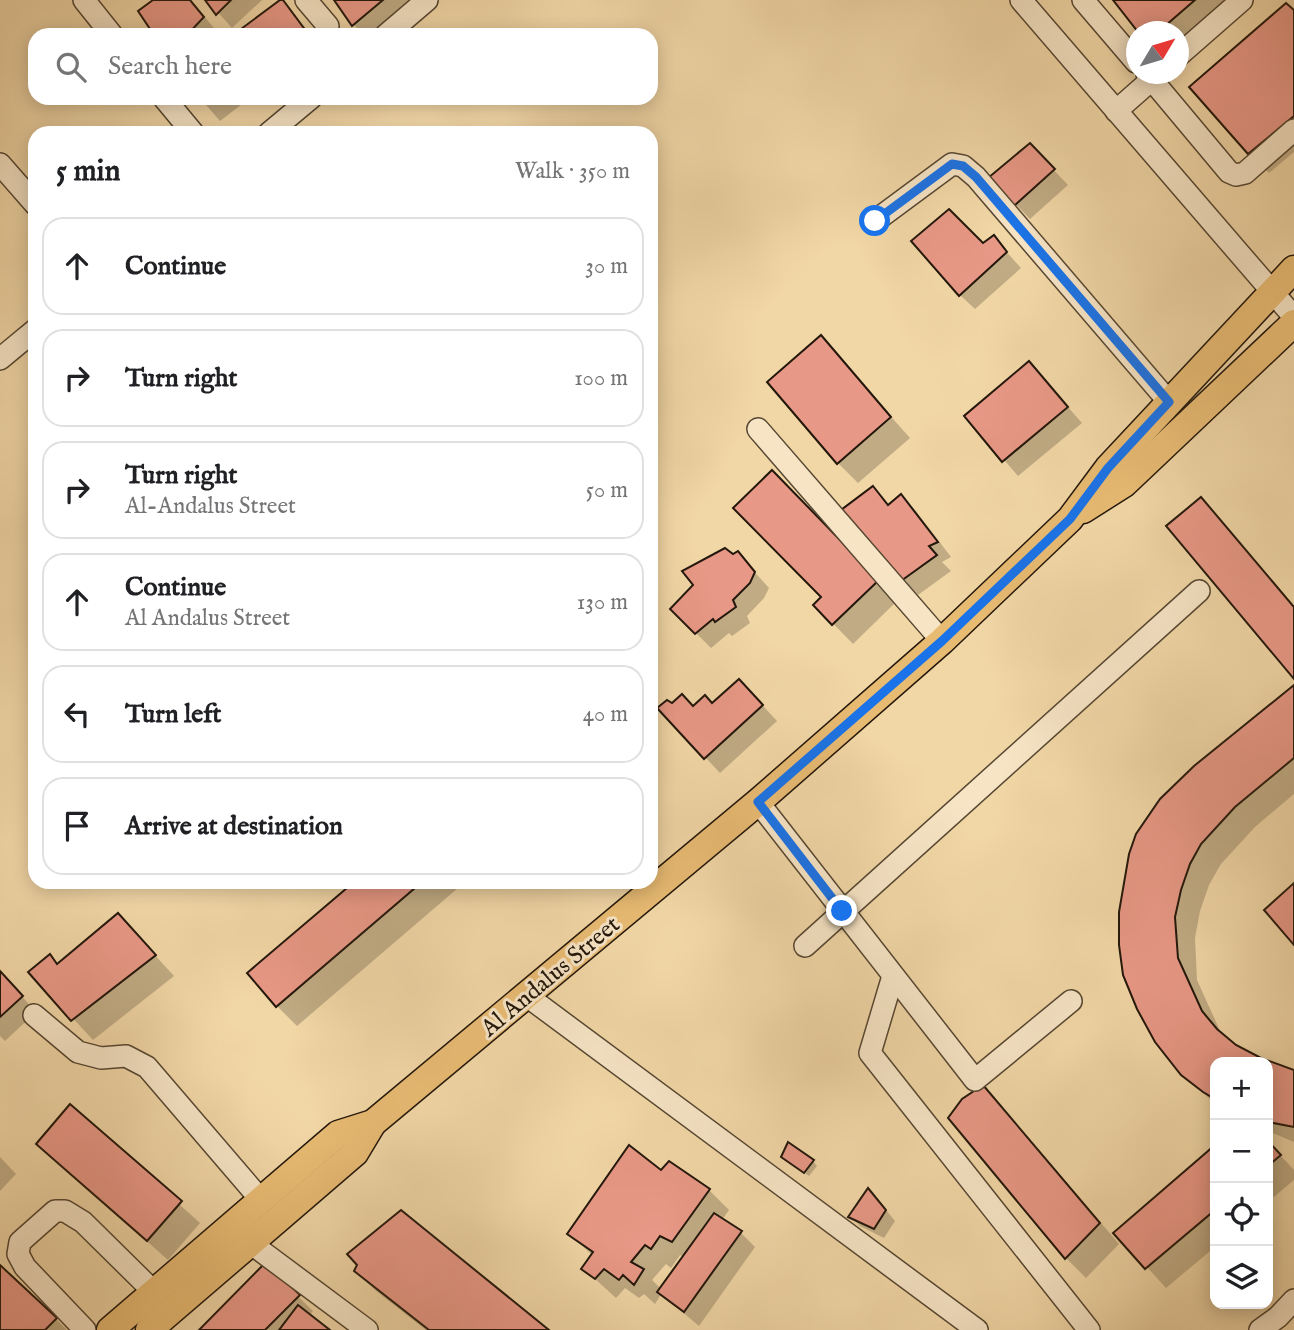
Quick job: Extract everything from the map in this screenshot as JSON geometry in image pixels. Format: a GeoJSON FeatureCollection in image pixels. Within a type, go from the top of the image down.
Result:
{"type":"FeatureCollection","features":[{"type":"Feature","properties":{"kind":"main road"},"geometry":{"type":"LineString","coordinates":[[1070,519],[1108,468],[1294,268]]}},
{"type":"Feature","properties":{"kind":"main road"},"geometry":{"type":"LineString","coordinates":[[1070,519],[1124,484],[1294,323]]}},
{"type":"Feature","properties":{"kind":"main road","name":"Al Andalus Street"},"geometry":{"type":"LineString","coordinates":[[658,886],[942,641],[1070,519]]}},
{"type":"Feature","properties":{"kind":"main road","name":"Al Andalus Street"},"geometry":{"type":"LineString","coordinates":[[110,1330],[338,1134],[373,1122],[654,889]]}},
{"type":"Feature","properties":{"kind":"main road","name":"Al Andalus Street"},"geometry":{"type":"LineString","coordinates":[[149,1330],[248,1242],[355,1153],[373,1122]]}},
{"type":"Feature","properties":{"kind":"street"},"geometry":{"type":"LineString","coordinates":[[84,0],[106,28]]}},
{"type":"Feature","properties":{"kind":"street"},"geometry":{"type":"LineString","coordinates":[[306,0],[328,26]]}},
{"type":"Feature","properties":{"kind":"street"},"geometry":{"type":"LineString","coordinates":[[394,28],[427,0]]}},
{"type":"Feature","properties":{"kind":"street"},"geometry":{"type":"LineString","coordinates":[[1021,0],[1294,317]]}},
{"type":"Feature","properties":{"kind":"street"},"geometry":{"type":"LineString","coordinates":[[1083,0],[1126,50]]}},
{"type":"Feature","properties":{"kind":"street"},"geometry":{"type":"LineString","coordinates":[[1189,46],[1242,0]]}},
{"type":"Feature","properties":{"kind":"street"},"geometry":{"type":"LineString","coordinates":[[1116,111],[1143,84]]}},
{"type":"Feature","properties":{"kind":"street"},"geometry":{"type":"LineString","coordinates":[[1159,84],[1228,172],[1236,176],[1245,173],[1294,130]]}},
{"type":"Feature","properties":{"kind":"street"},"geometry":{"type":"LineString","coordinates":[[170,105],[187,126]]}},
{"type":"Feature","properties":{"kind":"street"},"geometry":{"type":"LineString","coordinates":[[277,126],[303,105]]}},
{"type":"Feature","properties":{"kind":"street"},"geometry":{"type":"LineString","coordinates":[[0,164],[28,196]]}},
{"type":"Feature","properties":{"kind":"street"},"geometry":{"type":"LineString","coordinates":[[875,221],[952,164],[963,166],[976,177],[1169,402]]}},
{"type":"Feature","properties":{"kind":"street"},"geometry":{"type":"LineString","coordinates":[[3,350],[28,334]]}},
{"type":"Feature","properties":{"kind":"street"},"geometry":{"type":"LineString","coordinates":[[758,429],[942,641]]}},
{"type":"Feature","properties":{"kind":"street"},"geometry":{"type":"LineString","coordinates":[[806,946],[1199,591]]}},
{"type":"Feature","properties":{"kind":"street"},"geometry":{"type":"LineString","coordinates":[[758,802],[975,1080],[1072,1000]]}},
{"type":"Feature","properties":{"kind":"street"},"geometry":{"type":"LineString","coordinates":[[893,976],[870,1053],[1089,1330]]}},
{"type":"Feature","properties":{"kind":"street"},"geometry":{"type":"LineString","coordinates":[[527,996],[977,1330]]}},
{"type":"Feature","properties":{"kind":"street"},"geometry":{"type":"LineString","coordinates":[[34,1015],[78,1052],[101,1058],[125,1056],[147,1067],[261,1200]]}},
{"type":"Feature","properties":{"kind":"street"},"geometry":{"type":"LineString","coordinates":[[85,1330],[25,1267],[18,1254],[20,1242],[55,1211],[65,1211],[83,1222],[153,1292]]}},
{"type":"Feature","properties":{"kind":"street"},"geometry":{"type":"LineString","coordinates":[[248,1242],[367,1330]]}},
{"type":"Feature","properties":{"kind":"street"},"geometry":{"type":"LineString","coordinates":[[1260,1330],[1278,1317],[1294,1300]]}},
{"type":"Feature","properties":{"kind":"building"},"geometry":{"type":"Polygon","coordinates":[[[153,0],[190,0],[204,17],[194,28],[149,28],[138,11],[153,0]]]}},
{"type":"Feature","properties":{"kind":"building"},"geometry":{"type":"Polygon","coordinates":[[[205,0],[231,0],[216,15],[205,0]]]}},
{"type":"Feature","properties":{"kind":"building"},"geometry":{"type":"Polygon","coordinates":[[[283,0],[304,28],[242,28],[283,0]]]}},
{"type":"Feature","properties":{"kind":"building"},"geometry":{"type":"Polygon","coordinates":[[[334,0],[383,0],[352,26],[334,0]]]}},
{"type":"Feature","properties":{"kind":"building"},"geometry":{"type":"Polygon","coordinates":[[[1113,0],[1195,0],[1171,21],[1129,21],[1113,0]]]}},
{"type":"Feature","properties":{"kind":"building"},"geometry":{"type":"Polygon","coordinates":[[[1286,3],[1294,10],[1294,116],[1248,154],[1189,87],[1286,3]]]}},
{"type":"Feature","properties":{"kind":"building"},"geometry":{"type":"Polygon","coordinates":[[[1030,143],[1055,169],[1014,206],[988,178],[1030,143]]]}},
{"type":"Feature","properties":{"kind":"building"},"geometry":{"type":"Polygon","coordinates":[[[949,209],[983,243],[994,235],[1007,252],[959,296],[911,241],[949,209]]]}},
{"type":"Feature","properties":{"kind":"building"},"geometry":{"type":"Polygon","coordinates":[[[821,335],[891,417],[837,464],[767,382],[821,335]]]}},
{"type":"Feature","properties":{"kind":"building"},"geometry":{"type":"Polygon","coordinates":[[[1029,361],[1068,407],[1002,462],[964,416],[1029,361]]]}},
{"type":"Feature","properties":{"kind":"building"},"geometry":{"type":"Polygon","coordinates":[[[772,470],[879,580],[832,625],[813,605],[821,597],[733,508],[772,470]]]}},
{"type":"Feature","properties":{"kind":"building"},"geometry":{"type":"Polygon","coordinates":[[[873,486],[888,505],[901,494],[938,542],[929,546],[937,555],[901,581],[841,510],[873,486]]]}},
{"type":"Feature","properties":{"kind":"building"},"geometry":{"type":"Polygon","coordinates":[[[1201,497],[1294,607],[1294,679],[1166,526],[1201,497]]]}},
{"type":"Feature","properties":{"kind":"building"},"geometry":{"type":"Polygon","coordinates":[[[725,548],[733,554],[738,551],[755,572],[750,583],[733,600],[736,607],[715,622],[713,619],[695,634],[670,609],[693,585],[682,571],[725,548]]]}},
{"type":"Feature","properties":{"kind":"building"},"geometry":{"type":"Polygon","coordinates":[[[739,679],[763,705],[704,759],[658,707],[667,700],[672,703],[682,694],[693,706],[705,695],[712,703],[739,679]]]}},
{"type":"Feature","properties":{"kind":"building"},"geometry":{"type":"Polygon","coordinates":[[[1294,685],[1294,758],[1235,807],[1201,844],[1190,864],[1175,917],[1178,958],[1202,1011],[1217,1029],[1236,1045],[1259,1057],[1210,1057],[1210,1096],[1181,1075],[1155,1042],[1123,975],[1119,945],[1119,912],[1129,854],[1136,834],[1160,799],[1194,766],[1294,685]]]}},
{"type":"Feature","properties":{"kind":"building"},"geometry":{"type":"Polygon","coordinates":[[[1294,883],[1294,945],[1264,910],[1294,883]]]}},
{"type":"Feature","properties":{"kind":"building"},"geometry":{"type":"Polygon","coordinates":[[[346,889],[414,889],[276,1007],[247,973],[346,889]]]}},
{"type":"Feature","properties":{"kind":"building"},"geometry":{"type":"Polygon","coordinates":[[[118,913],[156,955],[71,1021],[28,972],[50,954],[57,964],[118,913]]]}},
{"type":"Feature","properties":{"kind":"building"},"geometry":{"type":"Polygon","coordinates":[[[0,971],[23,996],[0,1017],[0,971]]]}},
{"type":"Feature","properties":{"kind":"building"},"geometry":{"type":"Polygon","coordinates":[[[1273,1062],[1294,1070],[1294,1127],[1273,1123],[1273,1062]]]}},
{"type":"Feature","properties":{"kind":"building"},"geometry":{"type":"Polygon","coordinates":[[[983,1085],[1100,1223],[1065,1259],[948,1118],[962,1099],[983,1085]]]}},
{"type":"Feature","properties":{"kind":"building"},"geometry":{"type":"Polygon","coordinates":[[[70,1104],[182,1201],[147,1241],[36,1144],[70,1104]]]}},
{"type":"Feature","properties":{"kind":"building"},"geometry":{"type":"Polygon","coordinates":[[[788,1142],[814,1160],[804,1173],[781,1157],[788,1142]]]}},
{"type":"Feature","properties":{"kind":"building"},"geometry":{"type":"Polygon","coordinates":[[[629,1145],[661,1170],[669,1161],[710,1189],[672,1242],[660,1236],[651,1249],[645,1245],[631,1262],[644,1269],[634,1285],[623,1275],[619,1280],[604,1269],[595,1279],[581,1269],[593,1252],[567,1234],[629,1145]]]}},
{"type":"Feature","properties":{"kind":"building"},"geometry":{"type":"Polygon","coordinates":[[[1273,1146],[1281,1155],[1273,1162],[1273,1146]]]}},
{"type":"Feature","properties":{"kind":"building"},"geometry":{"type":"Polygon","coordinates":[[[1210,1149],[1210,1214],[1145,1269],[1113,1233],[1210,1149]]]}},
{"type":"Feature","properties":{"kind":"building"},"geometry":{"type":"Polygon","coordinates":[[[868,1188],[886,1210],[874,1229],[848,1217],[868,1188]]]}},
{"type":"Feature","properties":{"kind":"building"},"geometry":{"type":"Polygon","coordinates":[[[401,1210],[549,1330],[429,1330],[354,1271],[357,1265],[347,1254],[401,1210]]]}},
{"type":"Feature","properties":{"kind":"building"},"geometry":{"type":"Polygon","coordinates":[[[714,1213],[742,1231],[684,1312],[657,1292],[714,1213]]]}},
{"type":"Feature","properties":{"kind":"building"},"geometry":{"type":"Polygon","coordinates":[[[266,1262],[300,1295],[265,1330],[199,1330],[266,1262]]]}},
{"type":"Feature","properties":{"kind":"building"},"geometry":{"type":"Polygon","coordinates":[[[0,1265],[57,1318],[45,1330],[0,1330],[0,1265]]]}},
{"type":"Feature","properties":{"kind":"building"},"geometry":{"type":"Polygon","coordinates":[[[298,1305],[330,1330],[279,1330],[298,1305]]]}},
{"type":"Feature","properties":{"kind":"route"},"geometry":{"type":"LineString","coordinates":[[842,911],[758,802],[942,641],[1070,519],[1108,468],[1169,402],[976,177],[963,166],[952,164],[875,221]]}}]}
